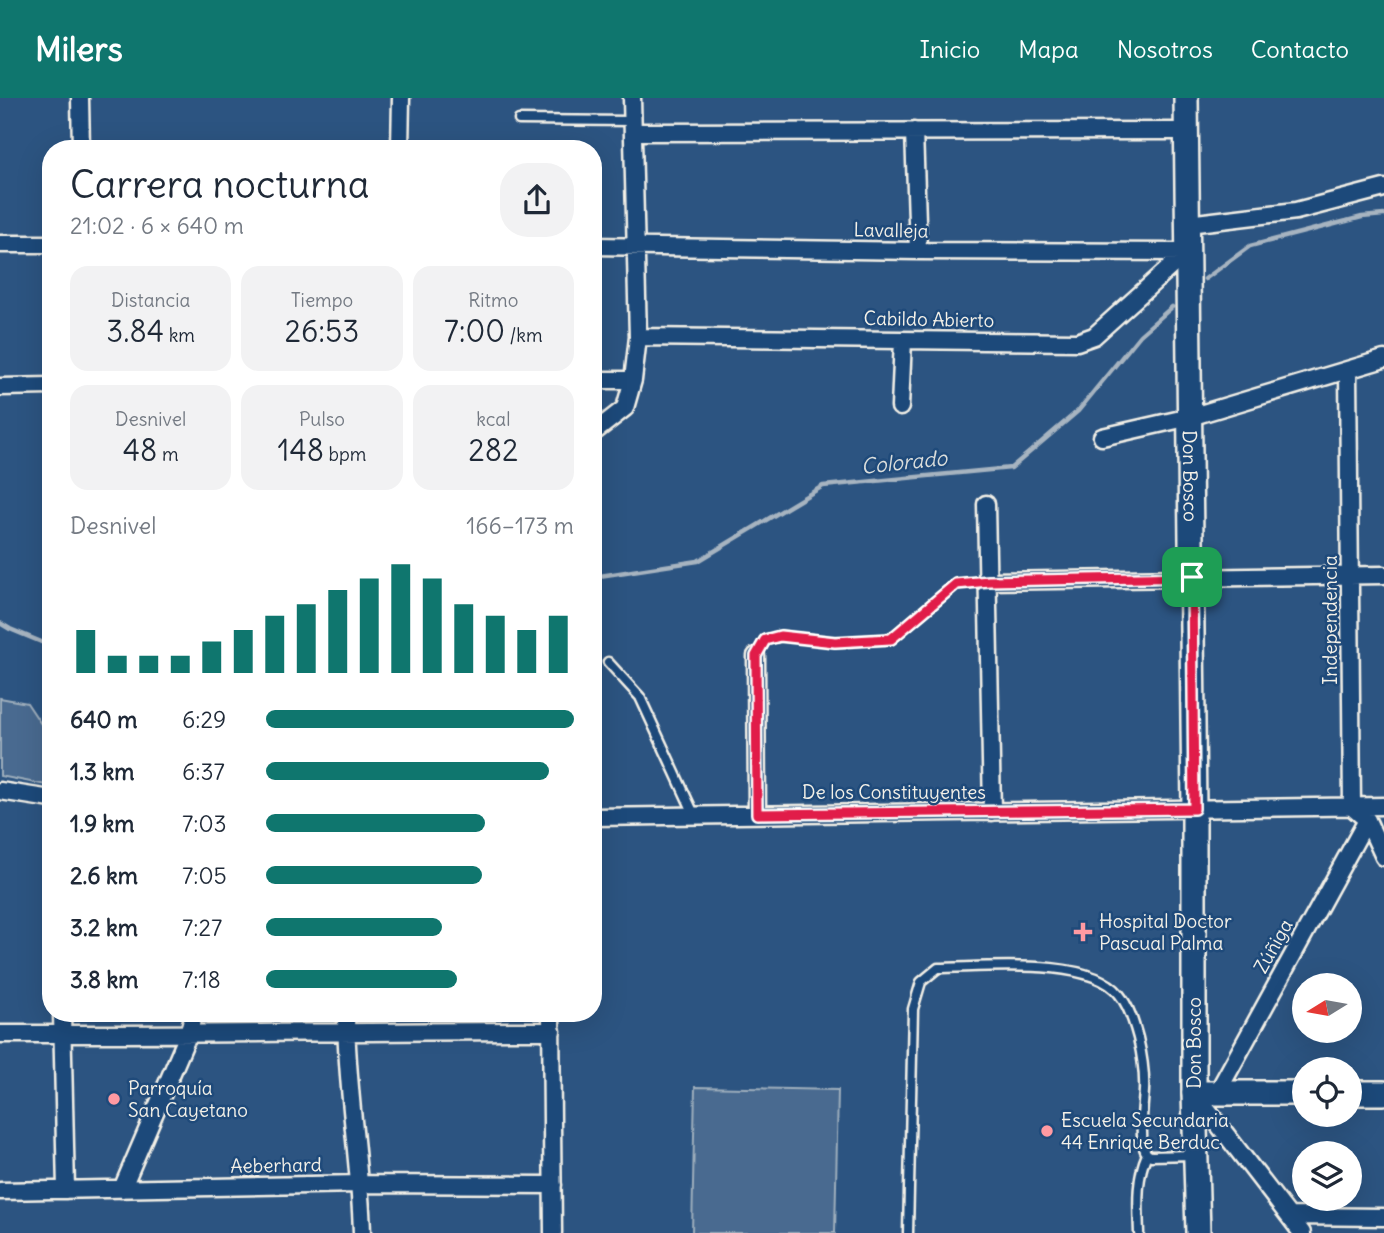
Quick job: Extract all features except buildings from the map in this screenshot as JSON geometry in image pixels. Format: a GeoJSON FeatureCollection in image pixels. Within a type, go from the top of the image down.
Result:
{"type":"FeatureCollection","features":[{"type":"Feature","properties":{"kind":"main road","name":"Don Bosco"},"geometry":{"type":"LineString","coordinates":[[1185,98],[1194,809],[1206,1093],[1196,1155],[1198,1233]]}},
{"type":"Feature","properties":{"kind":"main road"},"geometry":{"type":"LineString","coordinates":[[1206,1093],[1292,1093]]}},
{"type":"Feature","properties":{"kind":"main road"},"geometry":{"type":"LineString","coordinates":[[1362,1093],[1384,1093]]}},
{"type":"Feature","properties":{"kind":"street"},"geometry":{"type":"LineString","coordinates":[[80,98],[81,140]]}},
{"type":"Feature","properties":{"kind":"street"},"geometry":{"type":"LineString","coordinates":[[400,140],[401,98]]}},
{"type":"Feature","properties":{"kind":"street"},"geometry":{"type":"LineString","coordinates":[[602,426],[625,408],[633,380],[638,337],[632,98]]}},
{"type":"Feature","properties":{"kind":"street"},"geometry":{"type":"LineString","coordinates":[[633,127],[1186,131]]}},
{"type":"Feature","properties":{"kind":"street"},"geometry":{"type":"LineString","coordinates":[[914,131],[918,251]]}},
{"type":"Feature","properties":{"kind":"street"},"geometry":{"type":"LineString","coordinates":[[1188,224],[1296,211],[1384,188]]}},
{"type":"Feature","properties":{"kind":"street"},"geometry":{"type":"LineString","coordinates":[[0,244],[42,244]]}},
{"type":"Feature","properties":{"kind":"street","name":"Lavalleja"},"geometry":{"type":"LineString","coordinates":[[602,246],[1187,252]]}},
{"type":"Feature","properties":{"kind":"street","name":"Cabildo Abierto"},"geometry":{"type":"LineString","coordinates":[[638,337],[1077,342],[1094,336],[1187,252]]}},
{"type":"Feature","properties":{"kind":"street"},"geometry":{"type":"LineString","coordinates":[[900,407],[903,340]]}},
{"type":"Feature","properties":{"kind":"street"},"geometry":{"type":"LineString","coordinates":[[1102,437],[1190,417],[1384,359]]}},
{"type":"Feature","properties":{"kind":"street","name":"Independencia"},"geometry":{"type":"LineString","coordinates":[[1348,371],[1352,807]]}},
{"type":"Feature","properties":{"kind":"street"},"geometry":{"type":"LineString","coordinates":[[602,380],[633,380]]}},
{"type":"Feature","properties":{"kind":"street"},"geometry":{"type":"LineString","coordinates":[[0,387],[42,386]]}},
{"type":"Feature","properties":{"kind":"street"},"geometry":{"type":"LineString","coordinates":[[986,504],[992,812]]}},
{"type":"Feature","properties":{"kind":"street"},"geometry":{"type":"LineString","coordinates":[[989,581],[1384,575]]}},
{"type":"Feature","properties":{"kind":"street"},"geometry":{"type":"LineString","coordinates":[[756,656],[757,814]]}},
{"type":"Feature","properties":{"kind":"street"},"geometry":{"type":"LineString","coordinates":[[0,791],[42,798]]}},
{"type":"Feature","properties":{"kind":"street","name":"De los Constituyentes"},"geometry":{"type":"LineString","coordinates":[[602,817],[1384,806]]}},
{"type":"Feature","properties":{"kind":"street"},"geometry":{"type":"LineString","coordinates":[[1352,807],[1367,820],[1384,858]]}},
{"type":"Feature","properties":{"kind":"street","name":"Zúñiga"},"geometry":{"type":"LineString","coordinates":[[1206,1093],[1367,820]]}},
{"type":"Feature","properties":{"kind":"street"},"geometry":{"type":"LineString","coordinates":[[62,1022],[65,1190]]}},
{"type":"Feature","properties":{"kind":"street"},"geometry":{"type":"LineString","coordinates":[[122,1189],[192,1022]]}},
{"type":"Feature","properties":{"kind":"street"},"geometry":{"type":"LineString","coordinates":[[346,1022],[346,1058],[361,1184],[362,1233]]}},
{"type":"Feature","properties":{"kind":"street"},"geometry":{"type":"LineString","coordinates":[[552,1022],[553,1233]]}},
{"type":"Feature","properties":{"kind":"street"},"geometry":{"type":"LineString","coordinates":[[0,1034],[552,1031]]}},
{"type":"Feature","properties":{"kind":"street"},"geometry":{"type":"LineString","coordinates":[[1206,1093],[1302,1233]]}},
{"type":"Feature","properties":{"kind":"street","name":"Aeberhard"},"geometry":{"type":"LineString","coordinates":[[0,1191],[361,1184],[552,1185]]}},
{"type":"Feature","properties":{"kind":"street"},"geometry":{"type":"LineString","coordinates":[[1290,1216],[1384,1217]]}},
{"type":"Feature","properties":{"kind":"lane"},"geometry":{"type":"LineString","coordinates":[[519,120],[633,127]]}},
{"type":"Feature","properties":{"kind":"lane"},"geometry":{"type":"LineString","coordinates":[[756,656],[765,640],[780,636],[835,642],[891,639],[956,584],[989,581]]}},
{"type":"Feature","properties":{"kind":"lane"},"geometry":{"type":"LineString","coordinates":[[608,662],[640,697],[694,814]]}},
{"type":"Feature","properties":{"kind":"lane"},"geometry":{"type":"LineString","coordinates":[[908,1233],[913,1009],[921,982],[938,968],[1050,967],[1096,977],[1118,992],[1133,1020],[1140,1047],[1144,1082],[1143,1149],[1152,1156],[1196,1155]]}},
{"type":"Feature","properties":{"kind":"lane"},"geometry":{"type":"LineString","coordinates":[[1139,1233],[1140,1169],[1147,1154]]}},
{"type":"Feature","properties":{"kind":"shaded area"},"geometry":{"type":"Polygon","coordinates":[[[0,698],[27,703],[42,726],[42,784],[0,776],[0,698]]]}},
{"type":"Feature","properties":{"kind":"shaded area"},"geometry":{"type":"Polygon","coordinates":[[[695,1087],[838,1090],[835,1233],[692,1233],[695,1087]]]}},
{"type":"Feature","properties":{"kind":"waterway","name":"Colorado"},"geometry":{"type":"LineString","coordinates":[[1205,279],[1250,246],[1362,217],[1384,215]]}},
{"type":"Feature","properties":{"kind":"waterway","name":"Colorado"},"geometry":{"type":"LineString","coordinates":[[602,576],[698,561],[823,486],[1011,468],[1078,411],[1140,335],[1172,307]]}},
{"type":"Feature","properties":{"kind":"waterway","name":"Colorado"},"geometry":{"type":"LineString","coordinates":[[0,623],[42,642]]}},
{"type":"Feature","properties":{"kind":"place","name":"Hospital Doctor Pascual Palma"},"geometry":{"type":"Point","coordinates":[1083,932]}},
{"type":"Feature","properties":{"kind":"place","name":"Parroquía San Cayetano"},"geometry":{"type":"Point","coordinates":[114,1099]}},
{"type":"Feature","properties":{"kind":"place","name":"Escuela Secundaria 44 Enrique Berduc"},"geometry":{"type":"Point","coordinates":[1047,1131]}},
{"type":"Feature","properties":{"kind":"route"},"geometry":{"type":"LineString","coordinates":[[1192,577],[1194,809],[757,814],[756,656],[765,640],[780,636],[835,642],[876,642],[891,639],[956,584],[1192,577]]}}]}
